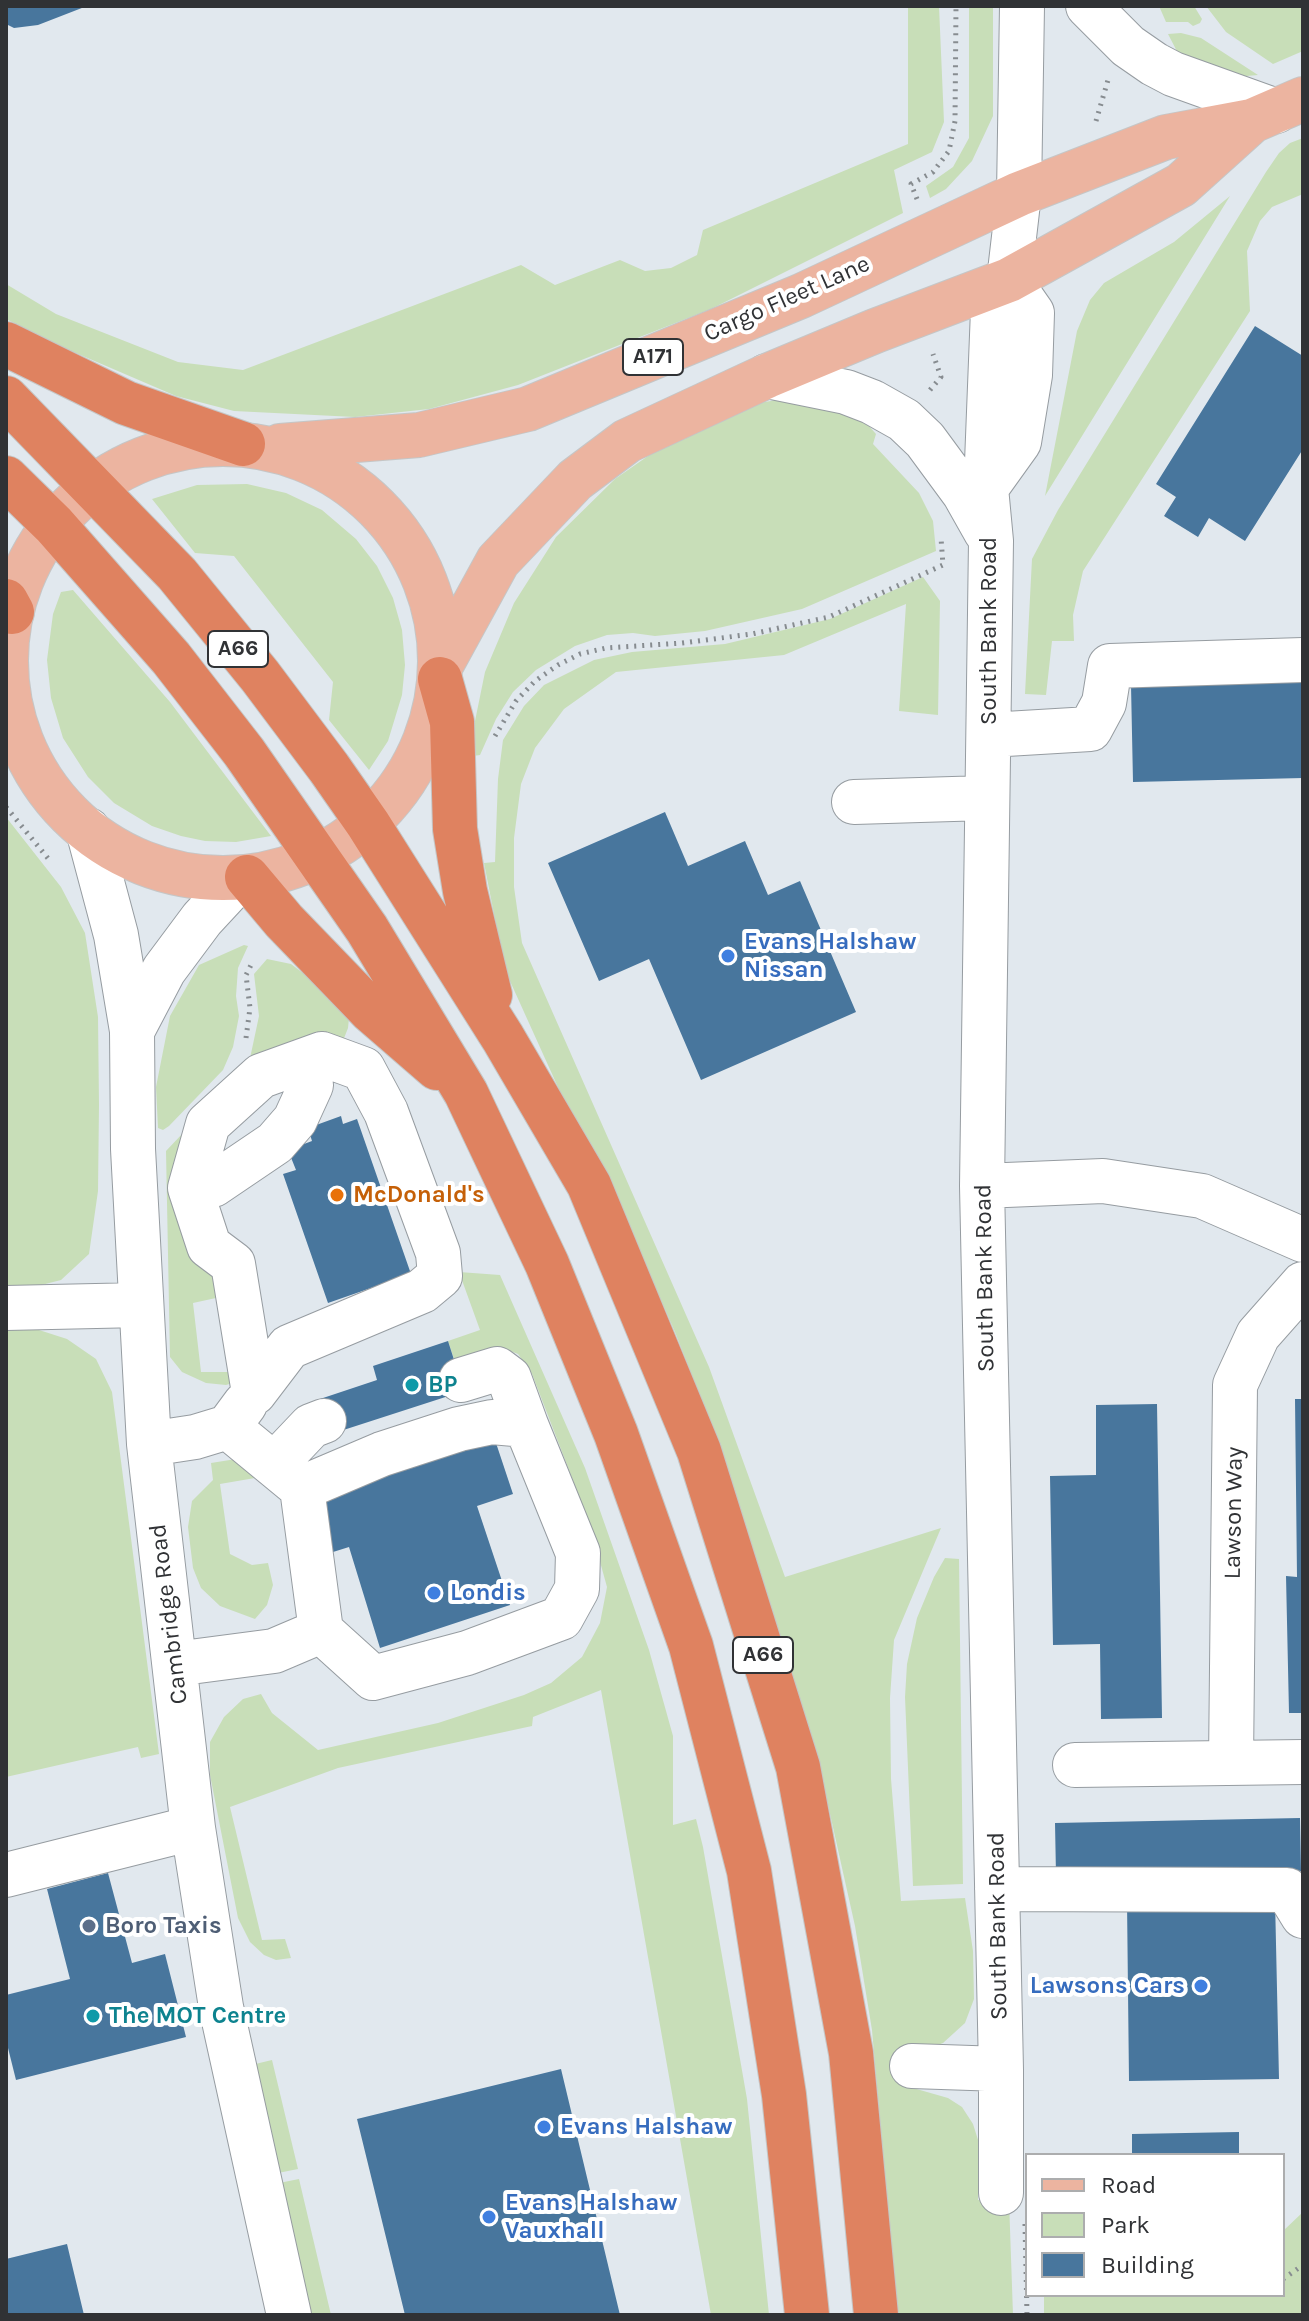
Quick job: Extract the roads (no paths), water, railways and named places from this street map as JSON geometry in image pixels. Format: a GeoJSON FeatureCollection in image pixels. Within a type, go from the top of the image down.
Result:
{"type":"FeatureCollection","features":[{"type":"Feature","properties":{"kind":"highway"},"geometry":{"type":"LineString","coordinates":[[6,344],[126,403],[254,446]]}},
{"type":"Feature","properties":{"kind":"highway","name":"A66"},"geometry":{"type":"LineString","coordinates":[[6,398],[177,574],[251,665],[368,824],[503,1038],[589,1185],[699,1451],[798,1767],[851,2053],[876,2315]]}},
{"type":"Feature","properties":{"kind":"highway","name":"A66"},"geometry":{"type":"LineString","coordinates":[[6,478],[54,525],[171,658],[244,752],[367,929],[466,1093],[547,1264],[616,1434],[691,1646],[749,1871],[784,2095],[807,2315]]}},
{"type":"Feature","properties":{"kind":"highway","name":"A66"},"geometry":{"type":"LineString","coordinates":[[440,673],[452,722],[455,829],[465,891],[503,1038]]}},
{"type":"Feature","properties":{"kind":"highway","name":"A66"},"geometry":{"type":"LineString","coordinates":[[243,877],[370,1010],[466,1093]]}},
{"type":"Feature","properties":{"kind":"main road","name":"Cargo Fleet Lane"},"geometry":{"type":"LineString","coordinates":[[79,822],[47,788],[29,757],[16,724],[8,690],[9,613],[26,571],[54,525],[92,487],[119,470],[148,457],[195,446],[254,446],[419,435],[528,409],[801,296],[1019,194],[1166,137],[1277,110]]}},
{"type":"Feature","properties":{"kind":"main road"},"geometry":{"type":"LineString","coordinates":[[440,673],[498,561],[575,480],[627,441],[767,376],[1009,280],[1181,185],[1277,110]]}},
{"type":"Feature","properties":{"kind":"main road"},"geometry":{"type":"LineString","coordinates":[[6,765],[114,849],[143,863],[185,874],[243,877],[282,870],[315,858],[352,837],[396,793],[418,758],[433,720],[440,673],[438,629],[429,592],[414,556],[393,525],[366,497],[336,475],[302,458],[254,446]]}},
{"type":"Feature","properties":{"kind":"street","name":"South Bank Road"},"geometry":{"type":"LineString","coordinates":[[1001,2193],[982,1186],[991,541],[986,488],[993,310],[1009,280],[1019,194],[1022,6]]}},
{"type":"Feature","properties":{"kind":"street"},"geometry":{"type":"LineString","coordinates":[[1088,6],[1128,46],[1154,64],[1173,74],[1277,110]]}},
{"type":"Feature","properties":{"kind":"street"},"geometry":{"type":"LineString","coordinates":[[767,376],[846,392],[904,420],[925,440],[964,493],[991,541]]}},
{"type":"Feature","properties":{"kind":"street"},"geometry":{"type":"LineString","coordinates":[[989,735],[1090,729],[1104,703],[1110,666],[1303,660]]}},
{"type":"Feature","properties":{"kind":"street"},"geometry":{"type":"LineString","coordinates":[[854,802],[986,798]]}},
{"type":"Feature","properties":{"kind":"street","name":"Cambridge Road"},"geometry":{"type":"LineString","coordinates":[[79,822],[116,935],[132,1031],[133,1149],[149,1444],[193,1828],[221,2007],[289,2315]]}},
{"type":"Feature","properties":{"kind":"street","name":"Cambridge Road"},"geometry":{"type":"LineString","coordinates":[[132,1031],[164,970],[202,919],[243,877]]}},
{"type":"Feature","properties":{"kind":"street"},"geometry":{"type":"LineString","coordinates":[[149,1444],[195,1437],[228,1427],[289,1347],[422,1291],[440,1276],[438,1253],[386,1112],[363,1069],[322,1054],[261,1076],[208,1124],[190,1188],[209,1246],[233,1264]]}},
{"type":"Feature","properties":{"kind":"street"},"geometry":{"type":"LineString","coordinates":[[254,1393],[233,1264],[211,1178],[220,1149],[255,1112],[290,1086],[322,1085],[352,1099],[422,1291]]}},
{"type":"Feature","properties":{"kind":"street"},"geometry":{"type":"LineString","coordinates":[[982,1186],[1103,1181],[1202,1196],[1303,1240]]}},
{"type":"Feature","properties":{"kind":"street","name":"Lawson Way"},"geometry":{"type":"LineString","coordinates":[[1231,1763],[1235,1385],[1258,1335],[1303,1284]]}},
{"type":"Feature","properties":{"kind":"street"},"geometry":{"type":"LineString","coordinates":[[6,1308],[141,1305]]}},
{"type":"Feature","properties":{"kind":"street"},"geometry":{"type":"LineString","coordinates":[[324,1421],[311,1426],[288,1477],[321,1631],[373,1678],[467,1653],[561,1618],[577,1589],[578,1553],[509,1378],[497,1369],[461,1380]]}},
{"type":"Feature","properties":{"kind":"street"},"geometry":{"type":"LineString","coordinates":[[288,1477],[382,1454],[459,1429],[492,1422],[526,1425]]}},
{"type":"Feature","properties":{"kind":"street"},"geometry":{"type":"LineString","coordinates":[[228,1427],[288,1477]]}},
{"type":"Feature","properties":{"kind":"street"},"geometry":{"type":"LineString","coordinates":[[175,1664],[274,1651],[321,1631]]}},
{"type":"Feature","properties":{"kind":"street"},"geometry":{"type":"LineString","coordinates":[[1075,1765],[1303,1762]]}},
{"type":"Feature","properties":{"kind":"street"},"geometry":{"type":"LineString","coordinates":[[6,1875],[193,1828]]}},
{"type":"Feature","properties":{"kind":"street"},"geometry":{"type":"LineString","coordinates":[[997,1889],[1287,1890],[1303,1916]]}},
{"type":"Feature","properties":{"kind":"street"},"geometry":{"type":"LineString","coordinates":[[912,2066],[1001,2069]]}},
{"type":"Feature","properties":{"kind":"place","name":"Evans Halshaw Nissan"},"geometry":{"type":"Point","coordinates":[728,956]}},
{"type":"Feature","properties":{"kind":"place","name":"McDonald's"},"geometry":{"type":"Point","coordinates":[337,1195]}},
{"type":"Feature","properties":{"kind":"place","name":"BP"},"geometry":{"type":"Point","coordinates":[412,1385]}},
{"type":"Feature","properties":{"kind":"place","name":"Londis"},"geometry":{"type":"Point","coordinates":[434,1593]}},
{"type":"Feature","properties":{"kind":"place","name":"Boro Taxis"},"geometry":{"type":"Point","coordinates":[89,1926]}},
{"type":"Feature","properties":{"kind":"place","name":"Lawsons Cars"},"geometry":{"type":"Point","coordinates":[1201,1986]}},
{"type":"Feature","properties":{"kind":"place","name":"The MOT Centre"},"geometry":{"type":"Point","coordinates":[93,2016]}},
{"type":"Feature","properties":{"kind":"place","name":"Evans Halshaw"},"geometry":{"type":"Point","coordinates":[544,2127]}},
{"type":"Feature","properties":{"kind":"place","name":"Evans Halshaw Vauxhall"},"geometry":{"type":"Point","coordinates":[489,2217]}}]}
